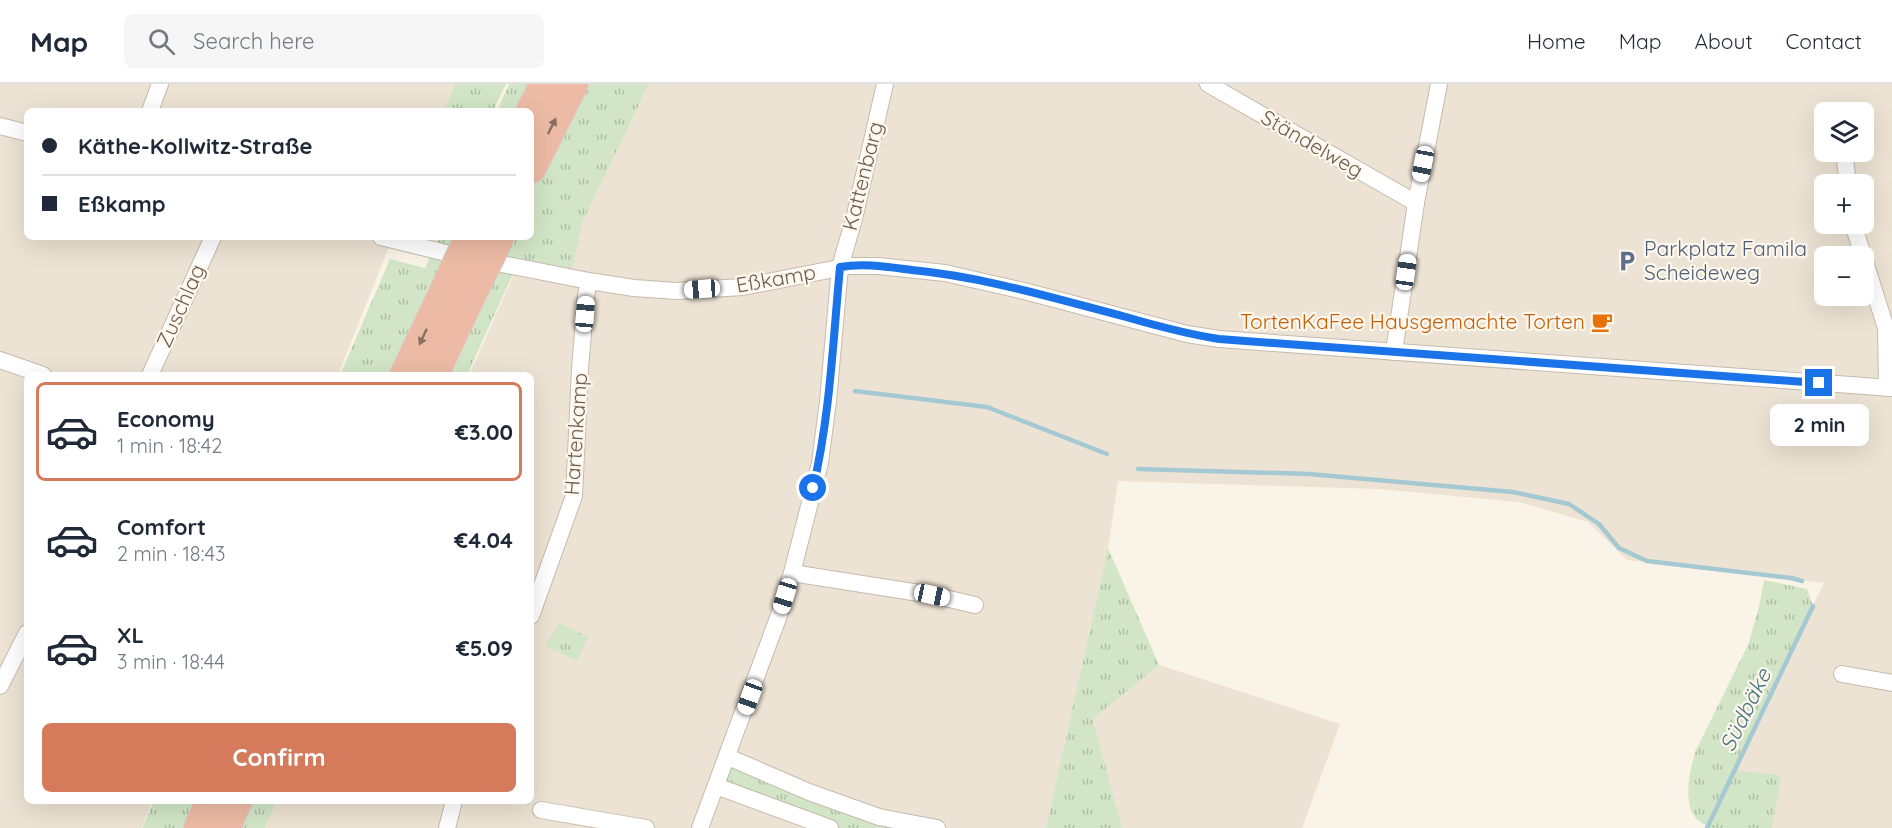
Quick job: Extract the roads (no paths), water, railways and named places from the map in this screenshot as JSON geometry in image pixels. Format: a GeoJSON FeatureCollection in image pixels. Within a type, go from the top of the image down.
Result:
{"type":"FeatureCollection","features":[{"type":"Feature","properties":{"kind":"highway"},"geometry":{"type":"LineString","coordinates":[[533,108],[545,84]]}},
{"type":"Feature","properties":{"kind":"highway"},"geometry":{"type":"LineString","coordinates":[[534,162],[573,84]]}},
{"type":"Feature","properties":{"kind":"highway"},"geometry":{"type":"LineString","coordinates":[[434,372],[469,240]]}},
{"type":"Feature","properties":{"kind":"highway"},"geometry":{"type":"LineString","coordinates":[[407,372],[497,240]]}},
{"type":"Feature","properties":{"kind":"highway"},"geometry":{"type":"LineString","coordinates":[[199,828],[210,804]]}},
{"type":"Feature","properties":{"kind":"highway"},"geometry":{"type":"LineString","coordinates":[[225,828],[236,804]]}},
{"type":"Feature","properties":{"kind":"street"},"geometry":{"type":"LineString","coordinates":[[151,108],[160,84]]}},
{"type":"Feature","properties":{"kind":"street","name":"Kattenbarg"},"geometry":{"type":"LineString","coordinates":[[700,828],[778,618],[820,463],[840,267],[854,219],[885,84]]}},
{"type":"Feature","properties":{"kind":"street","name":"Ständelweg"},"geometry":{"type":"LineString","coordinates":[[1208,84],[1416,203]]}},
{"type":"Feature","properties":{"kind":"street"},"geometry":{"type":"LineString","coordinates":[[1394,352],[1416,203],[1439,84]]}},
{"type":"Feature","properties":{"kind":"street"},"geometry":{"type":"LineString","coordinates":[[0,126],[24,132]]}},
{"type":"Feature","properties":{"kind":"street","name":"Eßkamp"},"geometry":{"type":"LineString","coordinates":[[393,240],[446,253],[634,288],[677,291],[743,287],[840,267],[878,266],[945,273],[1024,291],[1187,334],[1219,339],[1889,388],[1886,328],[1856,234]]}},
{"type":"Feature","properties":{"kind":"street","name":"Zuschlag"},"geometry":{"type":"LineString","coordinates":[[151,372],[212,240]]}},
{"type":"Feature","properties":{"kind":"street","name":"Hartenkamp"},"geometry":{"type":"LineString","coordinates":[[534,608],[574,496],[580,369],[586,296],[590,280]]}},
{"type":"Feature","properties":{"kind":"street"},"geometry":{"type":"LineString","coordinates":[[0,360],[34,372]]}},
{"type":"Feature","properties":{"kind":"street"},"geometry":{"type":"LineString","coordinates":[[792,573],[932,595],[975,605]]}},
{"type":"Feature","properties":{"kind":"street"},"geometry":{"type":"LineString","coordinates":[[0,686],[24,639]]}},
{"type":"Feature","properties":{"kind":"street"},"geometry":{"type":"LineString","coordinates":[[1842,674],[1892,683]]}},
{"type":"Feature","properties":{"kind":"street"},"geometry":{"type":"LineString","coordinates":[[728,757],[809,792],[879,817],[937,828]]}},
{"type":"Feature","properties":{"kind":"street"},"geometry":{"type":"LineString","coordinates":[[716,786],[830,828]]}},
{"type":"Feature","properties":{"kind":"street"},"geometry":{"type":"LineString","coordinates":[[447,828],[453,804]]}},
{"type":"Feature","properties":{"kind":"street"},"geometry":{"type":"LineString","coordinates":[[541,810],[646,828]]}},
{"type":"Feature","properties":{"kind":"waterway"},"geometry":{"type":"LineString","coordinates":[[855,391],[987,407],[1107,454]]}},
{"type":"Feature","properties":{"kind":"waterway"},"geometry":{"type":"LineString","coordinates":[[1138,469],[1309,474],[1513,492],[1569,504],[1599,524],[1619,548],[1647,561],[1802,581]]}},
{"type":"Feature","properties":{"kind":"waterway","name":"Südbäke"},"geometry":{"type":"LineString","coordinates":[[1707,828],[1813,606]]}},
{"type":"Feature","properties":{"kind":"place","name":"Parkplatz Famila Scheideweg"},"geometry":{"type":"Point","coordinates":[1627,261]}},
{"type":"Feature","properties":{"kind":"place","name":"TortenKaFee Hausgemachte Torten"},"geometry":{"type":"Point","coordinates":[1602,322]}}]}
